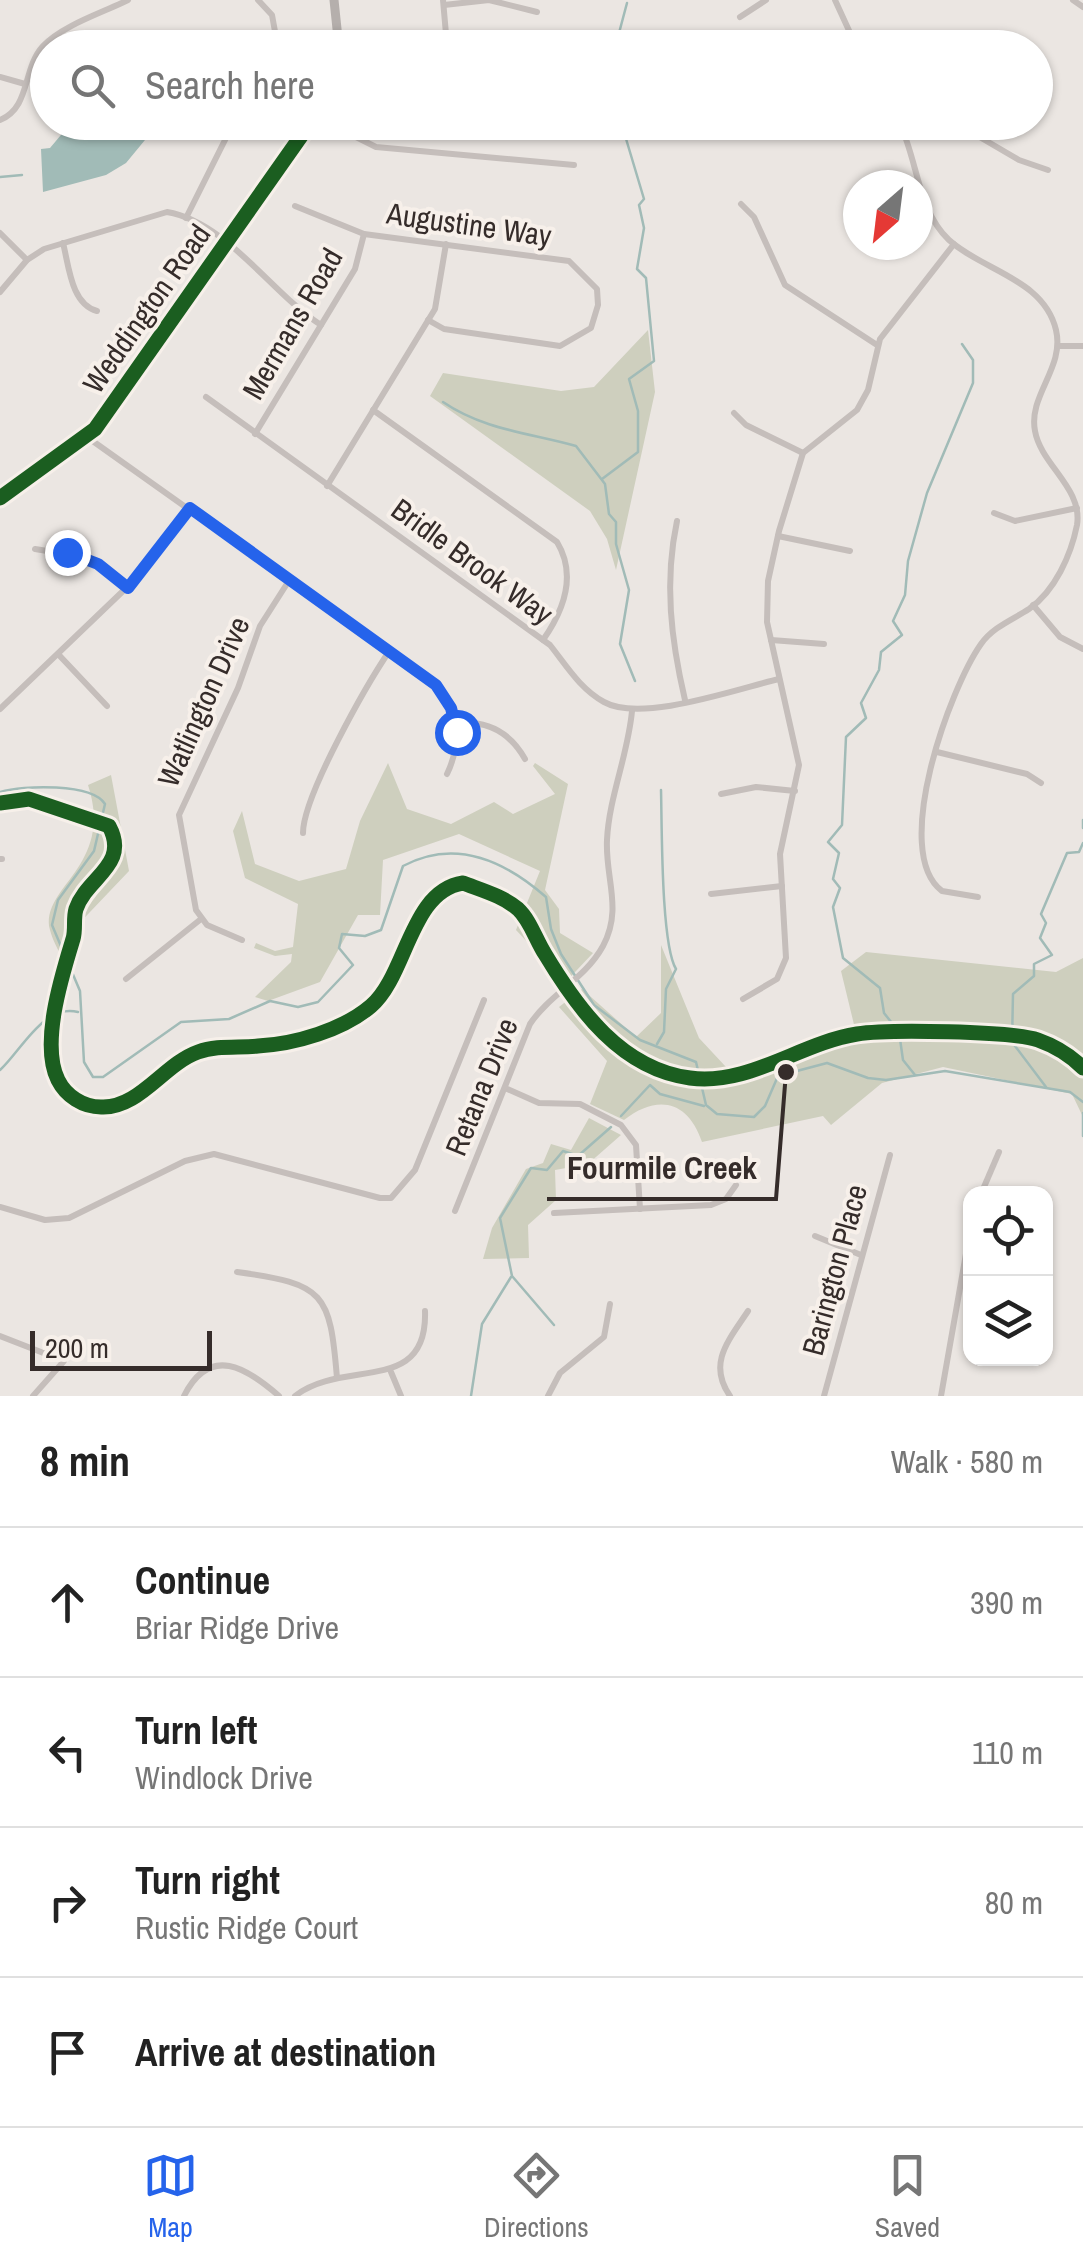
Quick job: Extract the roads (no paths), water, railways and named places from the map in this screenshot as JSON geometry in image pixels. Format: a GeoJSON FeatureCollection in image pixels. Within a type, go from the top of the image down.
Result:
{"type":"FeatureCollection","features":[{"type":"Feature","properties":{"kind":"main road"},"geometry":{"type":"LineString","coordinates":[[334,0],[337,30]]}},
{"type":"Feature","properties":{"kind":"main road","name":"Weddington Road"},"geometry":{"type":"LineString","coordinates":[[0,498],[87,437],[298,140]]}},
{"type":"Feature","properties":{"kind":"street"},"geometry":{"type":"LineString","coordinates":[[70,30],[128,0]]}},
{"type":"Feature","properties":{"kind":"street"},"geometry":{"type":"LineString","coordinates":[[258,0],[272,15],[275,30]]}},
{"type":"Feature","properties":{"kind":"street"},"geometry":{"type":"LineString","coordinates":[[446,30],[443,2],[489,0],[537,12]]}},
{"type":"Feature","properties":{"kind":"street"},"geometry":{"type":"LineString","coordinates":[[740,17],[766,0]]}},
{"type":"Feature","properties":{"kind":"street"},"geometry":{"type":"LineString","coordinates":[[1073,0],[1083,6]]}},
{"type":"Feature","properties":{"kind":"street"},"geometry":{"type":"LineString","coordinates":[[837,1],[849,30]]}},
{"type":"Feature","properties":{"kind":"street"},"geometry":{"type":"LineString","coordinates":[[0,120],[19,106],[30,73]]}},
{"type":"Feature","properties":{"kind":"street"},"geometry":{"type":"LineString","coordinates":[[0,78],[26,84]]}},
{"type":"Feature","properties":{"kind":"street"},"geometry":{"type":"LineString","coordinates":[[186,218],[225,140]]}},
{"type":"Feature","properties":{"kind":"street"},"geometry":{"type":"LineString","coordinates":[[357,140],[385,149],[574,165]]}},
{"type":"Feature","properties":{"kind":"street"},"geometry":{"type":"LineString","coordinates":[[906,140],[929,212],[954,244],[1037,296],[1053,321],[1058,346],[1034,427],[1041,448],[1077,508],[1075,531],[1058,577],[1033,606],[994,630],[980,646],[950,698],[936,752],[924,808],[923,866],[942,891],[978,898]]}},
{"type":"Feature","properties":{"kind":"street"},"geometry":{"type":"LineString","coordinates":[[985,140],[1019,160],[1048,170]]}},
{"type":"Feature","properties":{"kind":"street"},"geometry":{"type":"LineString","coordinates":[[741,204],[754,217],[785,284],[878,345]]}},
{"type":"Feature","properties":{"kind":"street","name":"Augustine Way"},"geometry":{"type":"LineString","coordinates":[[295,206],[364,234],[569,261],[597,289],[596,316],[583,336],[560,346],[444,329],[428,320]]}},
{"type":"Feature","properties":{"kind":"street"},"geometry":{"type":"LineString","coordinates":[[0,292],[27,260],[63,243],[161,212],[186,218],[226,245],[258,269],[292,307],[321,325]]}},
{"type":"Feature","properties":{"kind":"street"},"geometry":{"type":"LineString","coordinates":[[0,233],[27,260]]}},
{"type":"Feature","properties":{"kind":"street","name":"Mermans Road"},"geometry":{"type":"LineString","coordinates":[[255,434],[355,269],[364,234]]}},
{"type":"Feature","properties":{"kind":"street"},"geometry":{"type":"LineString","coordinates":[[63,243],[78,296],[86,307],[98,311]]}},
{"type":"Feature","properties":{"kind":"street"},"geometry":{"type":"LineString","coordinates":[[327,486],[435,308],[446,244]]}},
{"type":"Feature","properties":{"kind":"street"},"geometry":{"type":"LineString","coordinates":[[743,999],[770,986],[784,968],[787,948],[782,841],[800,765],[771,640],[767,590],[778,536],[803,453],[858,410],[868,390],[878,345],[954,244]]}},
{"type":"Feature","properties":{"kind":"street"},"geometry":{"type":"LineString","coordinates":[[1058,346],[1083,346]]}},
{"type":"Feature","properties":{"kind":"street","name":"Bridle Brook Way"},"geometry":{"type":"LineString","coordinates":[[206,398],[544,640],[602,701],[632,711]]}},
{"type":"Feature","properties":{"kind":"street"},"geometry":{"type":"LineString","coordinates":[[373,410],[556,542],[568,578],[560,612],[544,640]]}},
{"type":"Feature","properties":{"kind":"street"},"geometry":{"type":"LineString","coordinates":[[734,413],[746,425],[803,453]]}},
{"type":"Feature","properties":{"kind":"street"},"geometry":{"type":"LineString","coordinates":[[87,437],[436,685],[455,723],[455,755],[447,774]]}},
{"type":"Feature","properties":{"kind":"street"},"geometry":{"type":"LineString","coordinates":[[0,709],[128,588],[190,508]]}},
{"type":"Feature","properties":{"kind":"street"},"geometry":{"type":"LineString","coordinates":[[994,513],[1016,521],[1077,508]]}},
{"type":"Feature","properties":{"kind":"street"},"geometry":{"type":"LineString","coordinates":[[677,521],[670,564],[671,635],[684,700]]}},
{"type":"Feature","properties":{"kind":"street"},"geometry":{"type":"LineString","coordinates":[[778,536],[850,551]]}},
{"type":"Feature","properties":{"kind":"street"},"geometry":{"type":"LineString","coordinates":[[35,549],[84,557],[128,588]]}},
{"type":"Feature","properties":{"kind":"street","name":"Watlington Drive"},"geometry":{"type":"LineString","coordinates":[[201,919],[192,901],[179,815],[238,688],[260,626],[290,579]]}},
{"type":"Feature","properties":{"kind":"street"},"geometry":{"type":"LineString","coordinates":[[1033,606],[1060,637],[1083,649]]}},
{"type":"Feature","properties":{"kind":"street"},"geometry":{"type":"LineString","coordinates":[[771,640],[824,644]]}},
{"type":"Feature","properties":{"kind":"street"},"geometry":{"type":"LineString","coordinates":[[303,834],[311,802],[368,683],[390,650]]}},
{"type":"Feature","properties":{"kind":"street"},"geometry":{"type":"LineString","coordinates":[[58,654],[107,706]]}},
{"type":"Feature","properties":{"kind":"street"},"geometry":{"type":"LineString","coordinates":[[632,711],[780,679]]}},
{"type":"Feature","properties":{"kind":"street","name":"Retana Drive"},"geometry":{"type":"LineString","coordinates":[[455,1211],[530,1024],[584,972],[606,942],[613,920],[607,840],[632,711]]}},
{"type":"Feature","properties":{"kind":"street"},"geometry":{"type":"LineString","coordinates":[[455,723],[481,722],[493,728],[513,741],[525,760]]}},
{"type":"Feature","properties":{"kind":"street"},"geometry":{"type":"LineString","coordinates":[[936,752],[1027,774],[1040,783]]}},
{"type":"Feature","properties":{"kind":"street"},"geometry":{"type":"LineString","coordinates":[[720,794],[756,788],[795,792]]}},
{"type":"Feature","properties":{"kind":"street"},"geometry":{"type":"LineString","coordinates":[[711,894],[782,886]]}},
{"type":"Feature","properties":{"kind":"street"},"geometry":{"type":"LineString","coordinates":[[126,979],[201,919],[242,940]]}},
{"type":"Feature","properties":{"kind":"street"},"geometry":{"type":"LineString","coordinates":[[0,1207],[57,1221],[83,1213],[186,1162],[214,1154],[391,1198],[413,1174],[484,1000]]}},
{"type":"Feature","properties":{"kind":"street"},"geometry":{"type":"LineString","coordinates":[[505,1088],[540,1103],[580,1104],[621,1124],[636,1146],[640,1209]]}},
{"type":"Feature","properties":{"kind":"street"},"geometry":{"type":"LineString","coordinates":[[985,1186],[1000,1152]]}},
{"type":"Feature","properties":{"kind":"street","name":"Barington Place"},"geometry":{"type":"LineString","coordinates":[[824,1396],[890,1155]]}},
{"type":"Feature","properties":{"kind":"street"},"geometry":{"type":"LineString","coordinates":[[554,1213],[711,1205],[726,1199],[736,1185]]}},
{"type":"Feature","properties":{"kind":"street"},"geometry":{"type":"LineString","coordinates":[[815,1236],[861,1254]]}},
{"type":"Feature","properties":{"kind":"street"},"geometry":{"type":"LineString","coordinates":[[237,1272],[299,1286],[322,1301],[332,1317],[337,1378]]}},
{"type":"Feature","properties":{"kind":"street"},"geometry":{"type":"LineString","coordinates":[[941,1396],[963,1272]]}},
{"type":"Feature","properties":{"kind":"street"},"geometry":{"type":"LineString","coordinates":[[548,1396],[560,1373],[604,1337],[610,1304]]}},
{"type":"Feature","properties":{"kind":"street"},"geometry":{"type":"LineString","coordinates":[[730,1396],[720,1380],[718,1362],[748,1310]]}},
{"type":"Feature","properties":{"kind":"street"},"geometry":{"type":"LineString","coordinates":[[295,1396],[337,1378],[391,1372],[418,1349],[425,1311]]}},
{"type":"Feature","properties":{"kind":"street"},"geometry":{"type":"LineString","coordinates":[[0,1336],[64,1361],[33,1396]]}},
{"type":"Feature","properties":{"kind":"street"},"geometry":{"type":"LineString","coordinates":[[184,1396],[196,1377],[226,1365],[246,1368],[279,1396]]}},
{"type":"Feature","properties":{"kind":"street"},"geometry":{"type":"LineString","coordinates":[[391,1372],[401,1396]]}},
{"type":"Feature","properties":{"kind":"water"},"geometry":{"type":"Polygon","coordinates":[[[56,140],[145,140],[126,163],[106,175],[43,192],[41,149],[50,148],[56,140]]]}},
{"type":"Feature","properties":{"kind":"waterway"},"geometry":{"type":"LineString","coordinates":[[620,30],[627,3]]}},
{"type":"Feature","properties":{"kind":"waterway"},"geometry":{"type":"LineString","coordinates":[[602,479],[638,452],[638,411],[629,379],[654,361],[646,278],[637,269],[644,228],[639,205],[644,199],[626,140]]}},
{"type":"Feature","properties":{"kind":"waterway"},"geometry":{"type":"LineString","coordinates":[[0,177],[22,175]]}},
{"type":"Feature","properties":{"kind":"waterway"},"geometry":{"type":"LineString","coordinates":[[915,1075],[903,1060],[899,1032],[884,1013],[880,988],[843,958],[833,907],[840,888],[833,879],[839,853],[828,842],[842,825],[846,737],[866,718],[861,703],[879,670],[881,652],[902,635],[893,621],[905,595],[908,561],[927,493],[973,383],[973,360],[962,344]]}},
{"type":"Feature","properties":{"kind":"waterway"},"geometry":{"type":"LineString","coordinates":[[443,402],[491,425],[576,446],[605,484],[629,590],[620,644],[635,681]]}},
{"type":"Feature","properties":{"kind":"waterway"},"geometry":{"type":"LineString","coordinates":[[0,792],[40,787],[72,789],[98,797],[105,804],[94,851],[58,900],[52,925],[80,991],[84,1062],[93,1077],[103,1077],[181,1022],[229,1019],[270,1001],[298,1007],[318,1002],[353,965],[339,948],[342,934],[365,936],[381,930],[403,866],[422,858],[460,854],[496,864],[546,897],[551,929],[561,954],[594,1005],[640,1040],[696,1062],[706,1105],[717,1114],[754,1117],[765,1106],[778,1076],[827,1063],[868,1078],[886,1080],[945,1071],[1070,1092],[1083,1102]]}},
{"type":"Feature","properties":{"kind":"waterway"},"geometry":{"type":"LineString","coordinates":[[657,1044],[664,1032],[666,989],[676,969],[667,936],[661,790]]}},
{"type":"Feature","properties":{"kind":"waterway"},"geometry":{"type":"LineString","coordinates":[[1083,820],[1083,828]]}},
{"type":"Feature","properties":{"kind":"waterway"},"geometry":{"type":"LineString","coordinates":[[1046,1087],[1012,1042],[1013,994],[1034,976],[1034,964],[1052,955],[1040,938],[1046,923],[1041,914],[1067,853],[1079,852],[1083,843]]}},
{"type":"Feature","properties":{"kind":"waterway"},"geometry":{"type":"LineString","coordinates":[[0,1070],[44,1021],[66,1011],[78,1012]]}},
{"type":"Feature","properties":{"kind":"waterway"},"geometry":{"type":"LineString","coordinates":[[621,1116],[650,1085],[660,1094],[704,1106]]}},
{"type":"Feature","properties":{"kind":"waterway"},"geometry":{"type":"LineString","coordinates":[[1083,1113],[1083,1136]]}},
{"type":"Feature","properties":{"kind":"waterway"},"geometry":{"type":"LineString","coordinates":[[554,1325],[512,1276],[500,1218],[531,1168],[547,1170],[563,1151],[578,1156],[611,1127]]}},
{"type":"Feature","properties":{"kind":"waterway"},"geometry":{"type":"LineString","coordinates":[[471,1396],[482,1324],[511,1277]]}},
{"type":"Feature","properties":{"kind":"place","name":"Fourmile Creek"},"geometry":{"type":"Point","coordinates":[786,1072]}}]}
